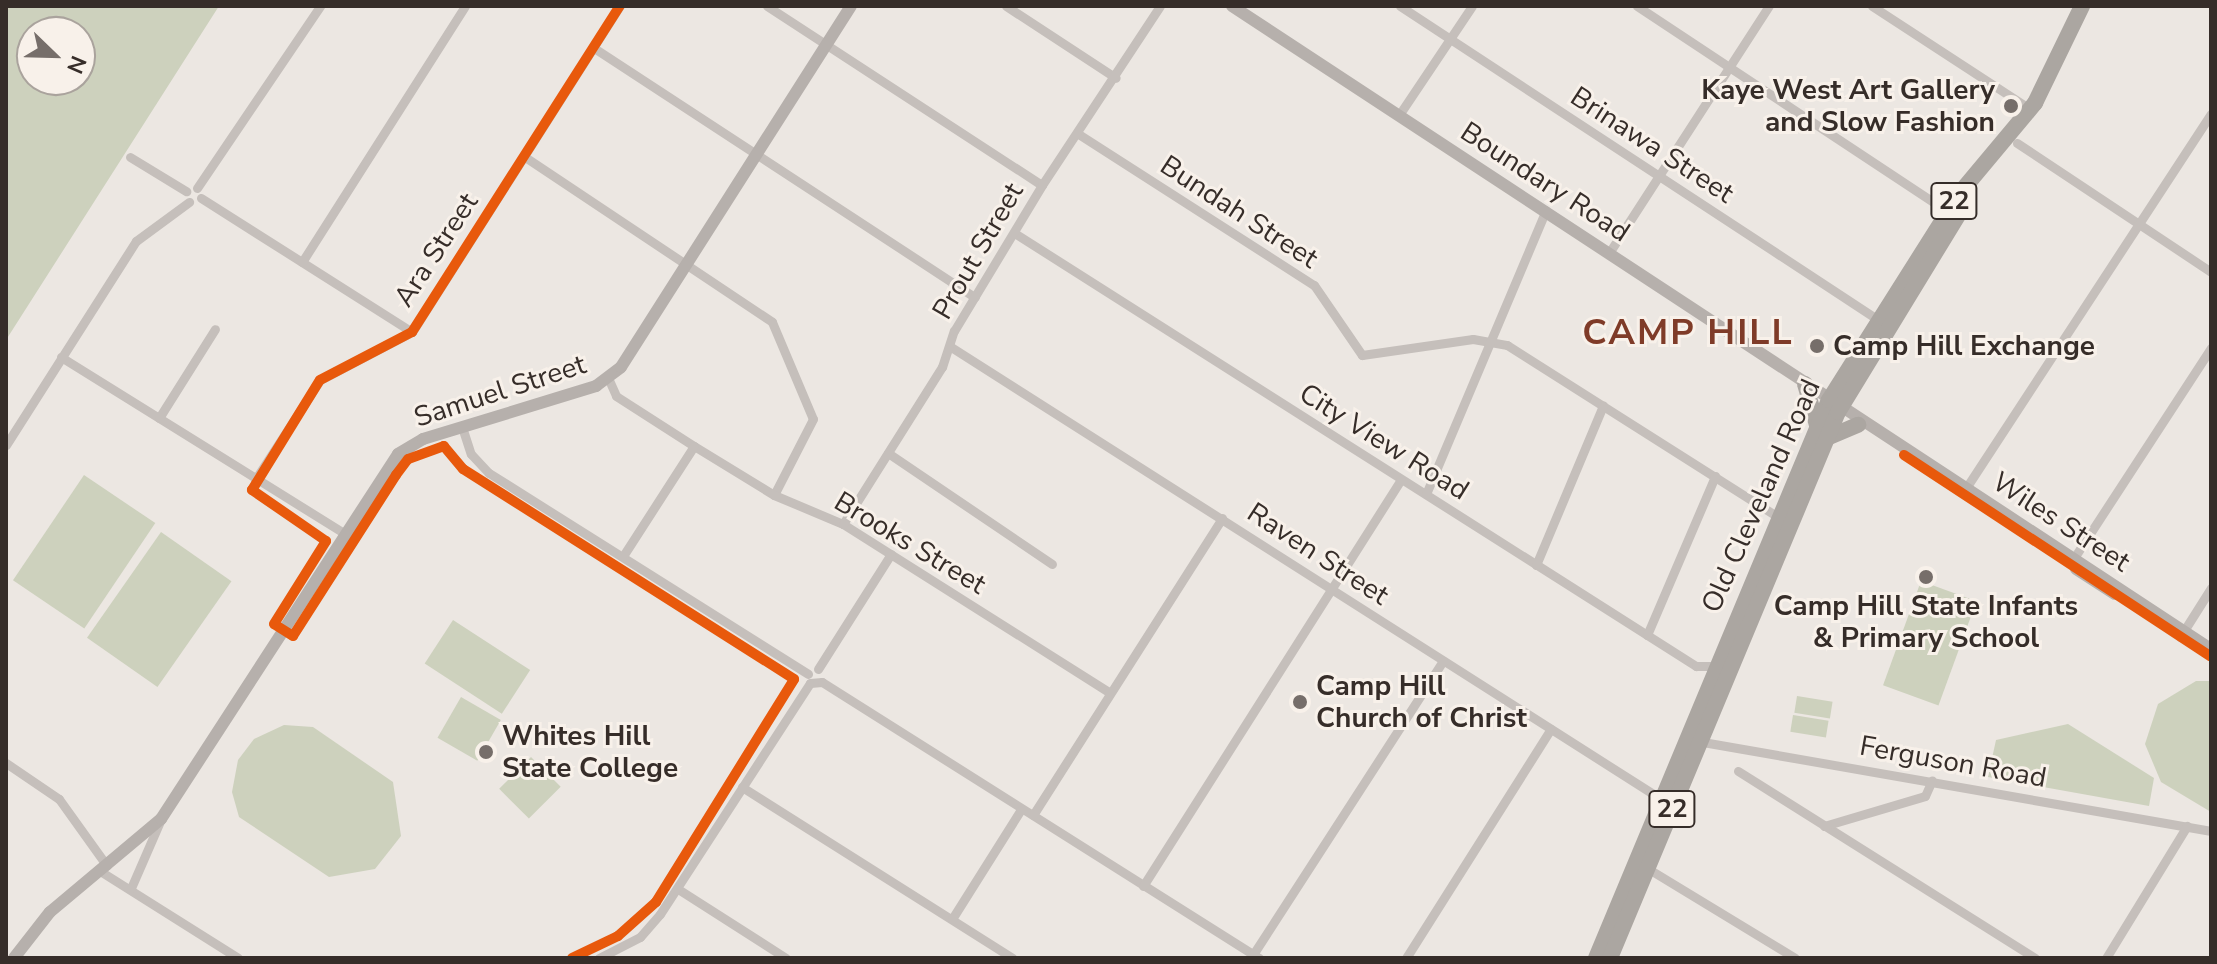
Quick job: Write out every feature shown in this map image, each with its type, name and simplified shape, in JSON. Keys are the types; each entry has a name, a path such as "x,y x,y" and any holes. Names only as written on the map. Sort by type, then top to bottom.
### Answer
{"highway":[{"name":"Old Cleveland Road","path":"1610,958 1647,868 1716,667 1778,517 1880,321 1947,211 2030,109 2082,6"},
{"name":"Old Cleveland Road","path":"1836,405 1965,204 2044,107 2094,6"},
{"path":"1805,384 1822,432 1858,425"},
{"name":"Old Cleveland Road","path":"1596,958 1661,799 1734,660 1822,432"}],"main road":[{"name":"Samuel Street","path":"16,956 50,912 161,819 398,454 462,427 609,380 687,265 851,6"},
{"name":"Boundary Road","path":"1232,6 1546,210 1836,405"},
{"name":"Wiles Street","path":"1836,405 1858,425 2181,634 2211,649"},
{"name":"Wiles Street","path":"1836,405 2074,558 2211,657"}],"street":[{"path":"6,445 136,241 199,193 320,6"},
{"path":"302,262 465,6"},
{"name":"Ara Street","path":"255,480 320,380 412,332 620,6"},
{"path":"767,6 1042,185"},
{"path":"1006,6 1116,78"},
{"name":"Prout Street","path":"843,524 951,347 975,297 1016,234 1042,185 1080,135 1160,6"},
{"name":"Brinawa Street","path":"1400,6 1880,321"},
{"path":"1399,115 1472,6"},
{"path":"1637,6 1947,211"},
{"path":"1609,253 1769,6"},
{"path":"1872,6 2030,109"},
{"path":"594,48 975,297"},
{"path":"1966,488 2211,114"},
{"name":"Bundah Street","path":"1080,135 1314,285 1362,355 1490,341"},
{"path":"2017,143 2211,272"},
{"path":"130,157 186,191 199,193 412,332"},
{"path":"525,157 687,265 782,335 813,419 774,495"},
{"path":"186,191 189,202"},
{"path":"1426,494 1546,210"},
{"name":"City View Road","path":"1016,234 1696,666 1716,667"},
{"path":"159,418 215,329"},
{"path":"1490,341 1603,406 1778,517"},
{"name":"Raven Street","path":"951,347 1661,799"},
{"path":"2074,558 2211,348"},
{"path":"61,357 345,534"},
{"name":"Brooks Street","path":"609,380 616,396 694,446 774,495 843,524 1110,693"},
{"path":"1536,565 1603,406"},
{"path":"462,427 471,454 489,473 625,553 1020,811 1033,815 1256,956 1443,661"},
{"path":"625,553 694,446"},
{"path":"888,453 1052,564"},
{"path":"1647,635 1715,476"},
{"path":"1143,886 1401,480"},
{"path":"1033,815 1222,518"},
{"path":"599,958 640,937 678,889 891,554"},
{"path":"2181,634 2211,588"},
{"path":"1716,667 1734,660"},
{"path":"1406,958 1551,729"},
{"name":"Ferguson Road","path":"1693,740 2211,831"},
{"path":"6,763 59,799 104,868 238,958"},
{"path":"1738,771 2035,958"},
{"path":"1824,826 1921,798 1932,780"},
{"path":"742,787 1012,958"},
{"path":"952,919 1020,811"},
{"name":"Samuel Street","path":"131,888 161,819"},
{"path":"2106,958 2187,826"},
{"path":"1647,868 1795,958"},
{"path":"678,889 786,958"}],"green space":[{"path":"6,6 219,6 6,340"},
{"path":"84,475 155,523 84,628 13,580"},
{"path":"161,532 231,581 157,687 87,638"},
{"path":"1921,581 1976,601 1938,705 1883,685"},
{"path":"453,620 530,670 502,714 425,664"},
{"path":"2196,681 2211,681 2211,812 2161,782 2145,744 2158,704"},
{"path":"1797,696 1833,702 1830,718 1794,713"},
{"path":"461,697 501,720 477,761 438,738"},
{"path":"1793,715 1829,721 1826,737 1790,732"},
{"path":"2068,724 2154,778 2149,806 1988,777 1996,740"},
{"path":"284,725 313,727 393,782 401,836 375,869 329,877 239,817 232,792 238,760 254,739"},
{"path":"531,757 561,787 529,819 499,789"}],"cycle path":[{"path":"572,958 618,936 656,902 794,679 463,469 444,446 408,459 293,636 274,624 326,541 252,490 320,380 412,332 620,6"},
{"path":"1904,455 2211,657"}],"place":[{"name":"Kaye West Art Gallery and Slow Fashion","path":"2011,106"},
{"name":"Camp Hill Exchange","path":"1817,346"},
{"name":"Camp Hill State Infants & Primary School","path":"1926,577"},
{"name":"Camp Hill Church of Christ","path":"1300,702"},
{"name":"Whites Hill State College","path":"486,752"}],"district":[{"name":"CAMP HILL","path":"1688,333"}]}
